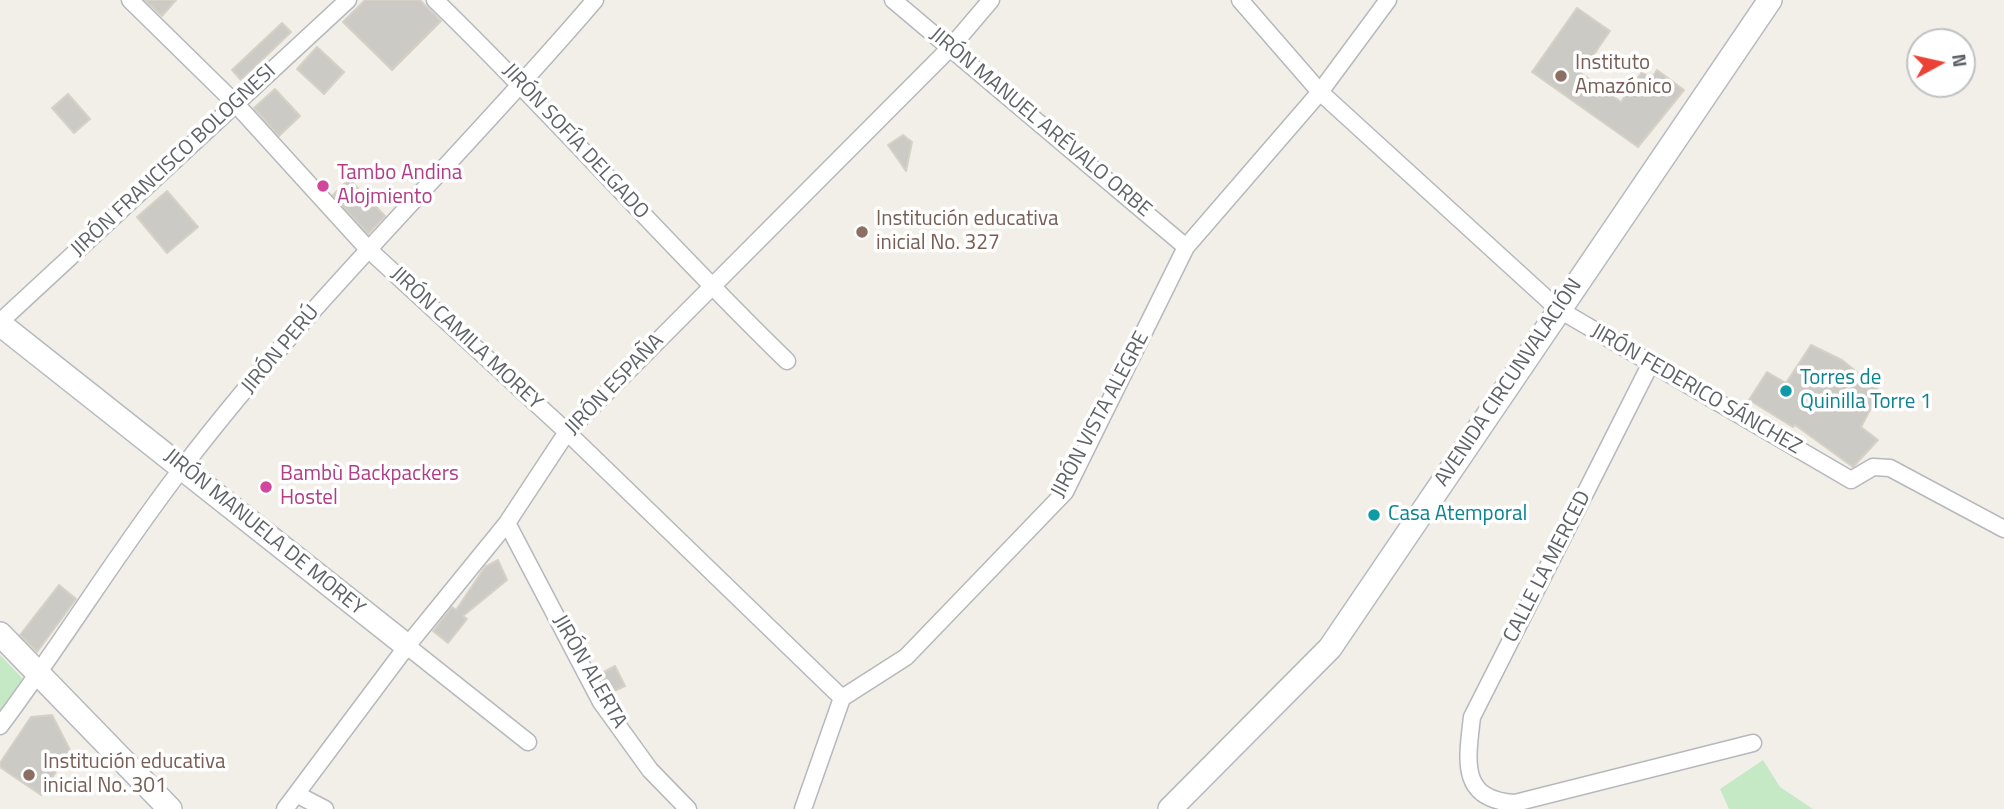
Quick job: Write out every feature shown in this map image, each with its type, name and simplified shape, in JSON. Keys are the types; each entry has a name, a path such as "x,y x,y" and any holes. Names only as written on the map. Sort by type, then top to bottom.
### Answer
{"main road":[{"name":"AVENIDA CIRCUNVALACIÓN","path":"1170,809 1330,648 1770,0"},
{"name":"JIRÓN MANUELA DE MOREY","path":"0,323 407,646"},
{"path":"0,634 170,809"}],"street":[{"name":"JIRÓN CAMILA MOREY","path":"130,0 235,103 367,248 567,432 842,698"},
{"name":"JIRÓN FRANCISCO BOLOGNESI","path":"0,323 348,0"},
{"name":"JIRÓN SOFÍA DELGADO","path":"435,0 523,85 711,287 787,361"},
{"name":"JIRÓN PERÚ","path":"0,726 183,467 367,248 523,85 595,0"},
{"name":"JIRÓN MANUEL ARÉVALO ORBE","path":"892,0 1186,247"},
{"name":"JIRÓN ESPAÑA","path":"285,809 407,646 507,523 567,432 951,47 991,0"},
{"name":"JIRÓN FEDERICO SÁNCHEZ","path":"1240,0 1320,92 1558,309 1852,481 1874,467 1890,468 2004,529"},
{"name":"JIRÓN VISTA ALEGRE","path":"842,698 906,657 1065,492 1186,247 1320,92 1388,0"},
{"name":"CALLE LA MERCED","path":"1501,806 1483,796 1469,776 1468,753 1472,717 1651,363"},
{"name":"JIRÓN ALERTA","path":"507,523 601,702 650,770 688,809"},
{"name":"JIRÓN MANUELA DE MOREY","path":"407,646 528,742"},
{"path":"803,809 842,698"},
{"path":"1501,806 1753,743"},
{"path":"298,795 325,809"}],"green space":[{"path":"0,655 24,680 0,712"},
{"path":"1763,760 1780,787 1813,809 1729,809 1720,789"}],"building":[{"path":"145,0 176,0 162,16"},
{"path":"365,0 420,0 441,21 392,70 343,22"},
{"name":"Instituto Amazónico","path":"1577,8 1610,31 1581,73 1621,102 1642,72 1651,79 1657,70 1684,90 1638,147 1532,72"},
{"path":"282,23 291,32 241,80 232,70"},
{"path":"317,47 344,72 324,94 297,69"},
{"path":"275,89 300,116 279,136 254,108"},
{"path":"68,94 90,119 74,133 52,108"},
{"path":"903,135 912,142 906,171 888,145"},
{"path":"349,179 385,216 368,234 333,195"},
{"path":"167,191 198,227 167,253 137,217"},
{"path":"1811,345 1842,360 1880,391 1861,427 1878,440 1853,467 1795,425 1793,427 1749,400 1767,372 1786,383"},
{"path":"498,560 507,580 463,616 467,619 448,643 433,631 452,607 456,610 485,567"},
{"path":"59,585 76,599 37,652 20,635"},
{"path":"615,666 625,686 610,693 600,674"},
{"path":"52,715 70,750 41,795 0,767 0,763 31,717"}],"place":[{"name":"Instituto Amazónico","path":"1561,76"},
{"name":"Tambo Andina Alojmiento","path":"323,186"},
{"name":"Institución educativa inicial No. 327","path":"862,232"},
{"name":"Torres de Quinilla Torre 1","path":"1786,391"},
{"name":"Bambù Backpackers Hostel","path":"266,487"},
{"name":"Casa Atemporal","path":"1374,515"},
{"name":"Institución educativa inicial No. 301","path":"29,775"}]}
